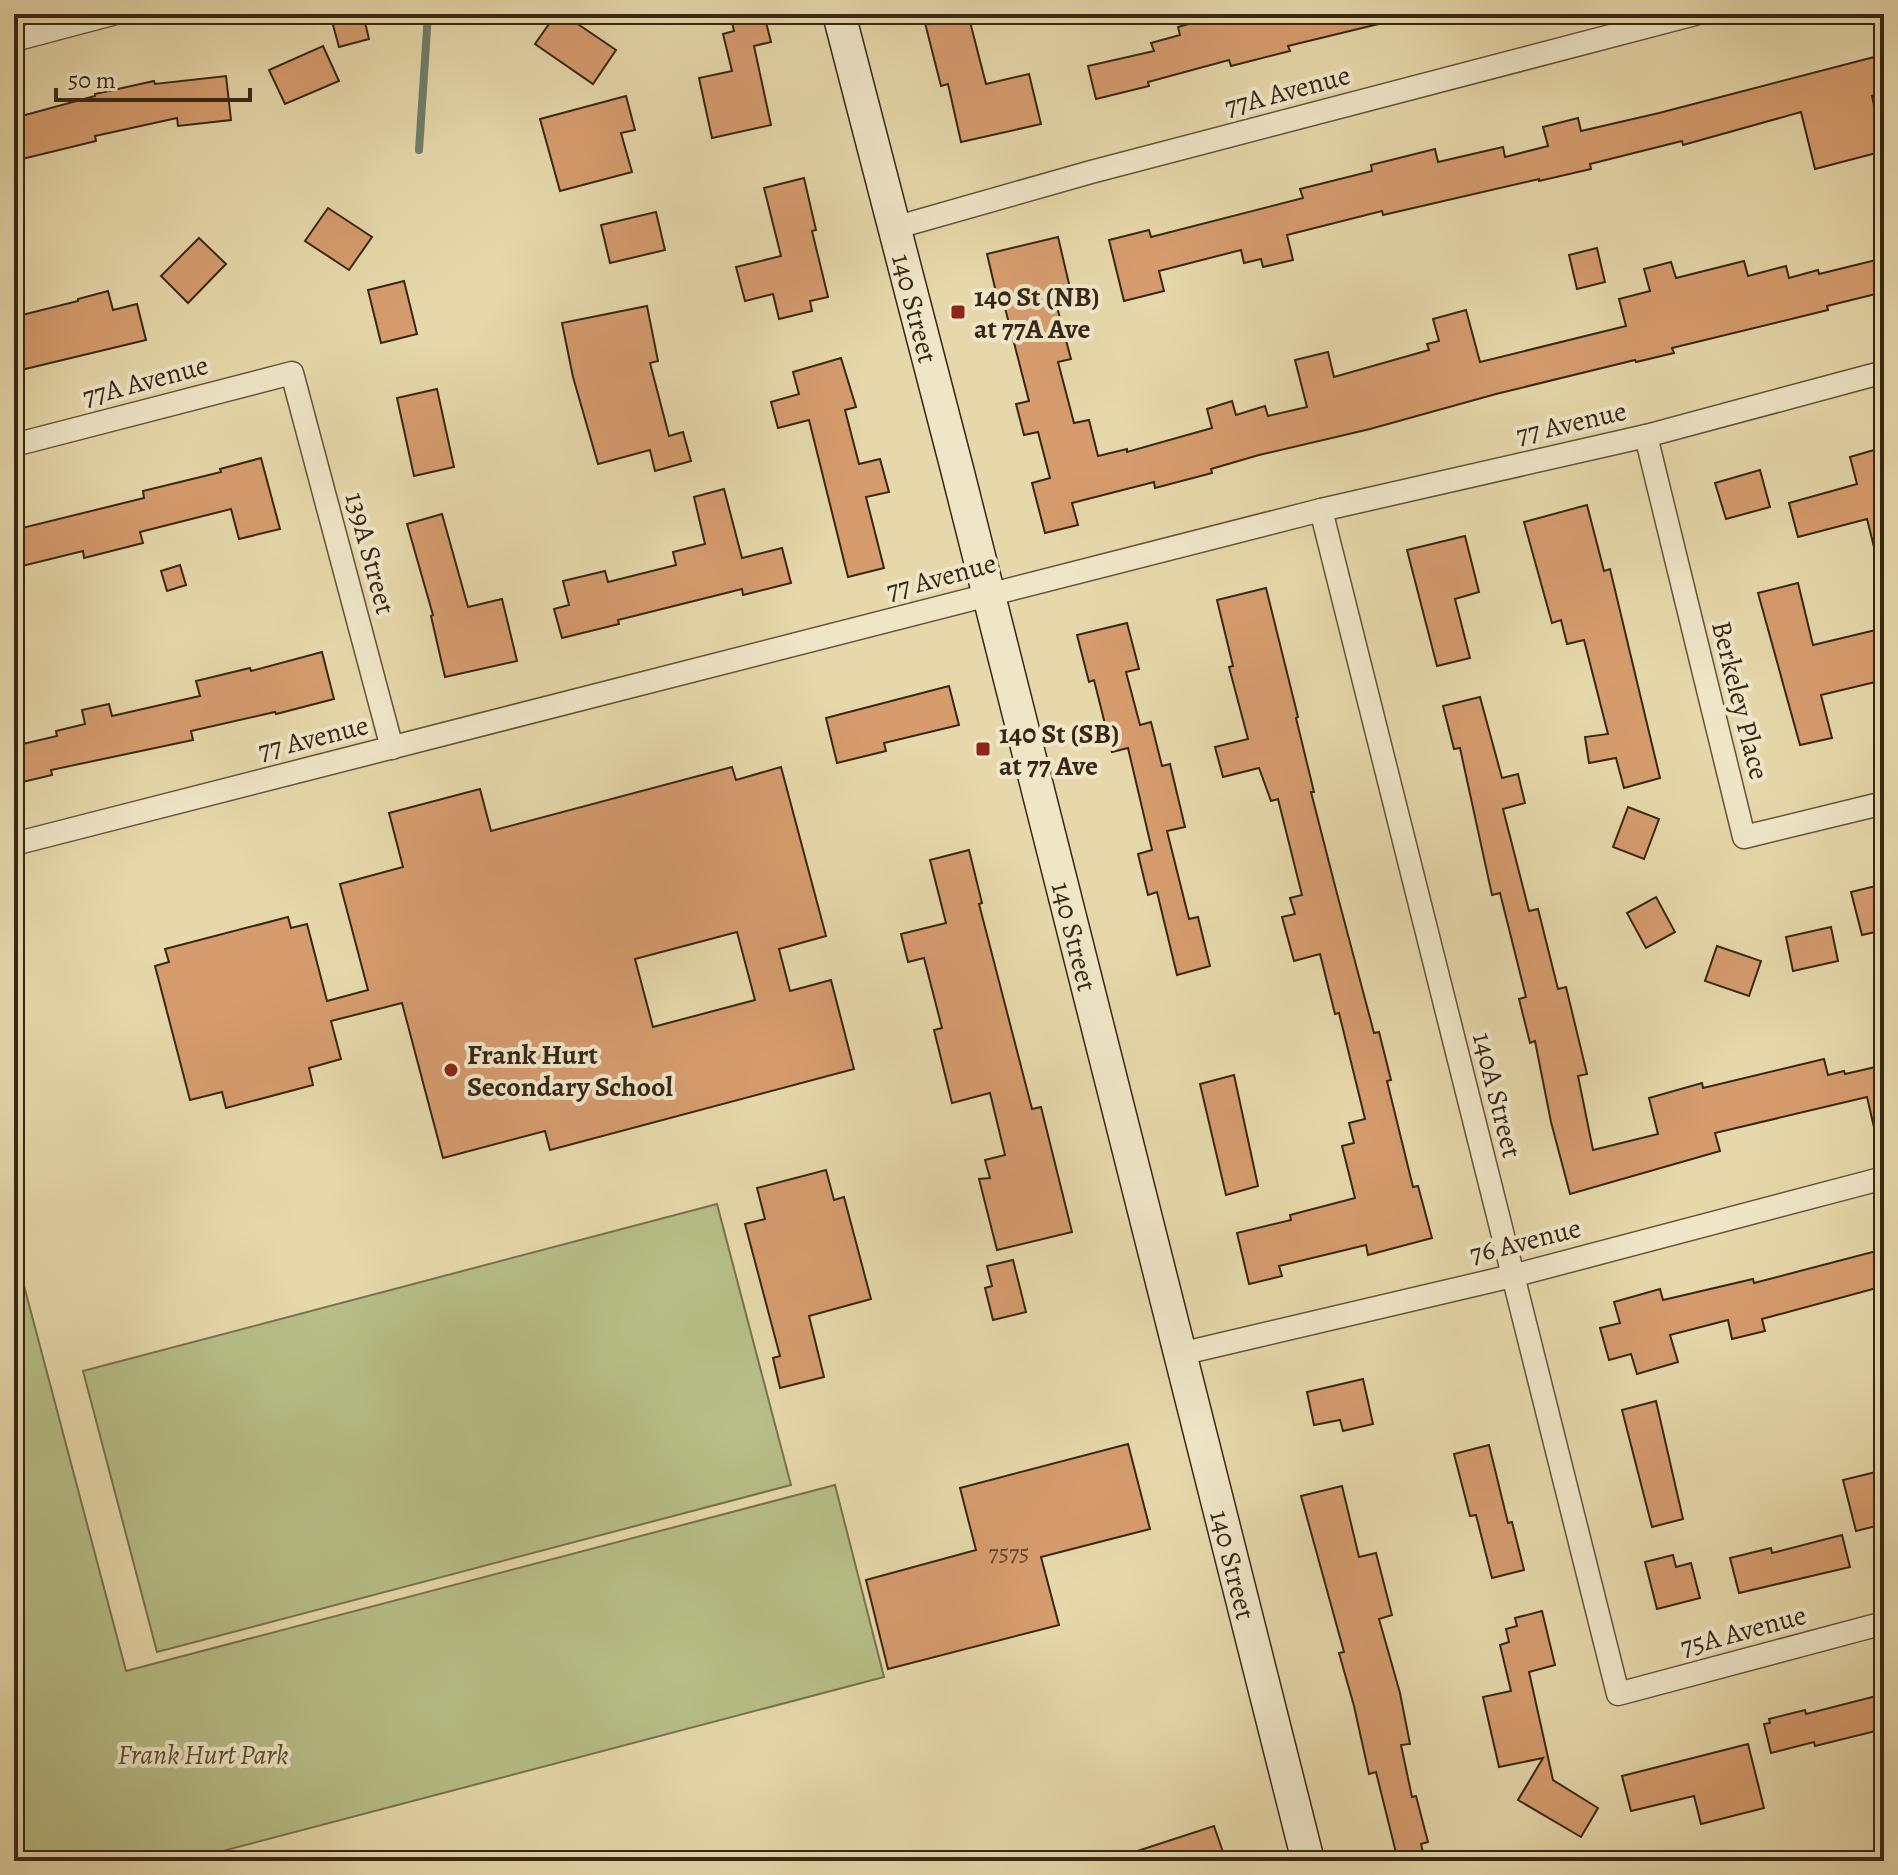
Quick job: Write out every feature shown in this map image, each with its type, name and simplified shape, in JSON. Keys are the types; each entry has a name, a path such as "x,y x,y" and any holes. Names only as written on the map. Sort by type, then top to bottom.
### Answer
{"main road":[{"name":"140 Street","path":"839,14 1308,1861"}],"street":[{"path":"14,40 112,14"},
{"name":"77A Avenue","path":"894,228 1091,172 1695,14"},
{"name":"77 Avenue","path":"14,844 988,594 1321,510 1646,436 1884,372"},
{"name":"77A Avenue","path":"14,445 292,373"},
{"name":"139A Street","path":"292,373 392,748"},
{"name":"Berkeley Place","path":"1646,436 1744,837 1884,803"},
{"name":"140A Street","path":"1321,510 1618,1694"},
{"name":"76 Avenue","path":"1180,1354 1512,1276 1884,1178"},
{"name":"75A Avenue","path":"1618,1694 1884,1623"}],"green space":[{"path":"717,1204 791,1485 157,1652 83,1371"},
{"name":"Frank Hurt Park","path":"14,1248 126,1671 835,1485 884,1677 185,1861 14,1861"}],"building":[{"path":"330,14 363,14 369,39 339,47"},
{"path":"556,14 563,14 616,50 593,84 535,44"},
{"path":"730,14 764,14 771,42 754,46 771,125 712,138 699,78 732,71 723,34 734,31"},
{"path":"942,14 968,14 986,84 1029,74 1041,124 961,142 948,84 941,86 924,19"},
{"path":"1225,14 1386,14 1387,22 1288,46 1290,51 1231,66 1229,60 1148,82 1149,86 1096,99 1088,66 1154,51 1151,43 1180,35 1178,27"},
{"path":"323,46 339,81 285,104 269,70"},
{"path":"1878,56 1884,92 1872,96 1884,151 1815,169 1801,112 1683,145 1682,141 1590,164 1591,169 1383,215 1382,211 1287,235 1293,260 1263,267 1261,259 1244,263 1241,250 1159,271 1164,291 1124,301 1109,240 1149,230 1151,237 1303,198 1300,189 1372,171 1371,165 1435,149 1438,162 1503,147 1505,157 1548,146 1543,127 1578,118 1581,131"},
{"path":"226,76 231,120 178,126 177,118 95,136 96,141 14,161 14,118 95,94 154,81 155,84"},
{"path":"626,96 635,130 621,133 632,172 560,191 540,119"},
{"path":"804,178 816,230 812,231 828,297 810,301 812,311 779,319 773,294 745,301 736,267 781,256 764,188"},
{"path":"328,208 372,237 349,270 305,241"},
{"path":"656,212 665,250 610,263 601,225"},
{"path":"1058,237 1070,288 1053,292 1071,359 1058,362 1074,423 1089,420 1098,456 1127,449 1127,452 1212,428 1207,409 1232,401 1236,415 1265,406 1268,416 1307,407 1295,360 1328,352 1334,377 1429,350 1427,344 1439,341 1433,319 1466,310 1480,362 1626,326 1619,299 1650,291 1644,269 1671,262 1676,278 1744,261 1748,276 1786,266 1789,278 1884,258 1884,292 1827,306 1828,310 1672,348 1674,353 1496,394 1370,429 1259,455 1211,469 1212,473 1155,488 1154,482 1072,503 1078,525 1045,533 1032,483 1050,478 1038,432 1024,435 1016,404 1029,401 1004,304 999,305 987,254"},
{"path":"199,238 226,264 188,303 161,276"},
{"path":"1597,248 1605,282 1577,289 1569,255"},
{"path":"404,281 417,334 381,343 368,290"},
{"path":"108,291 113,310 137,304 146,340 21,370 14,343 14,317"},
{"path":"647,306 658,361 650,363 669,436 683,432 691,461 655,471 650,450 598,464 573,377 562,323"},
{"path":"841,358 856,407 845,410 859,464 880,459 889,492 866,497 884,568 848,577 809,420 778,428 771,402 799,394 793,372"},
{"path":"437,389 454,467 414,476 397,398"},
{"path":"1884,447 1884,558 1877,559 1867,519 1798,537 1789,503 1857,484 1850,457"},
{"path":"261,458 280,529 239,539 231,509 140,532 143,543 84,558 83,551 14,568 14,530 144,498 143,491 221,472 220,469"},
{"path":"1760,470 1770,507 1726,519 1715,483"},
{"path":"724,489 742,558 782,548 791,583 743,595 742,589 618,620 619,624 562,638 554,609 569,605 563,581 605,571 608,582 676,565 673,552 705,544 694,497"},
{"path":"1587,505 1604,571 1610,569 1660,778 1624,788 1616,758 1589,763 1585,737 1608,734 1584,640 1567,644 1561,620 1552,623 1524,522"},
{"path":"442,514 468,607 502,599 517,661 445,677 433,615 407,524"},
{"path":"1465,536 1479,592 1455,599 1470,658 1437,666 1407,550"},
{"path":"180,565 186,585 167,591 161,571"},
{"path":"1798,583 1813,645 1884,628 1884,680 1821,695 1832,738 1800,745 1758,593"},
{"path":"1266,588 1335,886 1374,1033 1379,1032 1391,1080 1387,1081 1413,1187 1418,1186 1432,1238 1368,1255 1366,1245 1279,1266 1282,1276 1249,1284 1237,1233 1291,1220 1290,1215 1355,1198 1342,1146 1354,1143 1349,1123 1365,1119 1339,1013 1335,1014 1320,954 1294,961 1282,917 1295,914 1290,898 1302,895 1278,799 1271,801 1259,768 1223,777 1215,747 1248,739 1229,667 1233,666 1217,600"},
{"path":"1127,623 1139,669 1126,672 1140,725 1151,722 1162,766 1170,764 1185,827 1167,831 1189,919 1198,917 1210,966 1177,975 1157,892 1148,895 1138,854 1152,850 1128,748 1112,752 1094,680 1089,682 1077,635"},
{"path":"322,652 334,699 191,731 193,740 51,770 52,775 14,784 14,746 57,736 56,731 85,724 82,710 109,704 112,716 200,696 196,681 250,668 251,671"},
{"path":"949,686 959,725 884,743 886,751 837,763 826,718"},
{"path":"1480,697 1502,778 1518,774 1525,803 1503,809 1529,911 1538,909 1558,989 1566,987 1587,1074 1578,1076 1593,1150 1658,1134 1649,1098 1702,1083 1703,1088 1824,1059 1828,1075 1884,1065 1884,1135 1876,1136 1867,1097 1715,1133 1720,1151 1570,1194 1551,1122 1535,1041 1530,1043 1519,999 1526,997 1500,893 1492,895 1460,748 1454,749 1443,706"},
{"path":"732,767 736,780 781,767 826,936 779,949 790,991 831,980 854,1069 550,1150 545,1131 443,1158 402,1003 331,1021 341,1059 309,1068 313,1085 226,1108 222,1092 190,1100 155,966 169,962 165,949 288,917 291,928 307,924 327,1001 368,990 340,884 403,867 389,813 480,789 491,831","holes":["737,932 755,1000 653,1027 635,959"]},
{"path":"1628,807 1659,819 1644,859 1613,847"},
{"path":"969,850 982,903 979,904 1032,1109 1041,1107 1072,1232 997,1250 979,1179 990,1178 985,1160 1005,1155 990,1093 952,1103 934,1030 942,1028 924,958 908,962 901,934 946,923 930,860"},
{"path":"1884,884 1884,930 1862,935 1851,892"},
{"path":"1656,897 1675,932 1646,948 1627,913"},
{"path":"1831,927 1838,961 1793,971 1786,937"},
{"path":"1717,946 1761,961 1749,996 1705,981"},
{"path":"1234,1075 1258,1186 1226,1195 1200,1084"},
{"path":"826,1170 834,1200 844,1197 871,1299 809,1316 824,1377 780,1388 773,1358 780,1356 745,1224 765,1219 757,1188"},
{"path":"1884,1249 1884,1286 1762,1319 1765,1331 1732,1339 1728,1320 1670,1335 1678,1362 1637,1374 1631,1354 1609,1360 1600,1328 1620,1323 1614,1302 1660,1289 1663,1300 1753,1279 1754,1283"},
{"path":"1013,1260 1026,1312 993,1320 985,1288 992,1286 987,1266"},
{"path":"1363,1379 1373,1424 1343,1431 1340,1420 1314,1425 1307,1392"},
{"path":"1656,1401 1683,1519 1652,1527 1622,1410"},
{"path":"1128,1444 1150,1529 1041,1557 1059,1625 888,1669 866,1580 976,1550 960,1488"},
{"path":"1489,1445 1508,1523 1512,1522 1524,1570 1492,1578 1476,1515 1470,1516 1454,1454"},
{"path":"1884,1470 1884,1524 1856,1531 1843,1480"},
{"path":"1342,1486 1359,1557 1376,1553 1392,1615 1379,1619 1400,1693 1410,1744 1401,1745 1412,1797 1416,1796 1428,1842 1421,1844 1425,1861 1398,1861 1376,1772 1369,1774 1339,1653 1344,1652 1301,1496"},
{"path":"1842,1535 1850,1567 1739,1593 1730,1558 1771,1548 1772,1553"},
{"path":"1673,1555 1676,1567 1691,1563 1700,1598 1657,1609 1645,1562"},
{"path":"1542,1611 1555,1665 1529,1672 1553,1780 1598,1808 1581,1837 1518,1800 1543,1758 1499,1767 1483,1697 1511,1691 1500,1645 1509,1642 1506,1629 1517,1626 1515,1618"},
{"path":"1884,1694 1884,1729 1771,1753 1764,1724 1770,1723 1769,1719 1805,1710 1806,1714"},
{"path":"1748,1744 1764,1808 1701,1824 1694,1796 1631,1811 1622,1776"},
{"path":"1214,1826 1226,1861 1120,1861 1119,1857"}],"waterway":[{"path":"419,150 428,14"}],"place":[{"name":"140 St (NB) at 77A Ave","path":"958,312"},
{"name":"140 St (SB) at 77 Ave","path":"983,749"},
{"name":"Frank Hurt Secondary School","path":"451,1070"}]}
